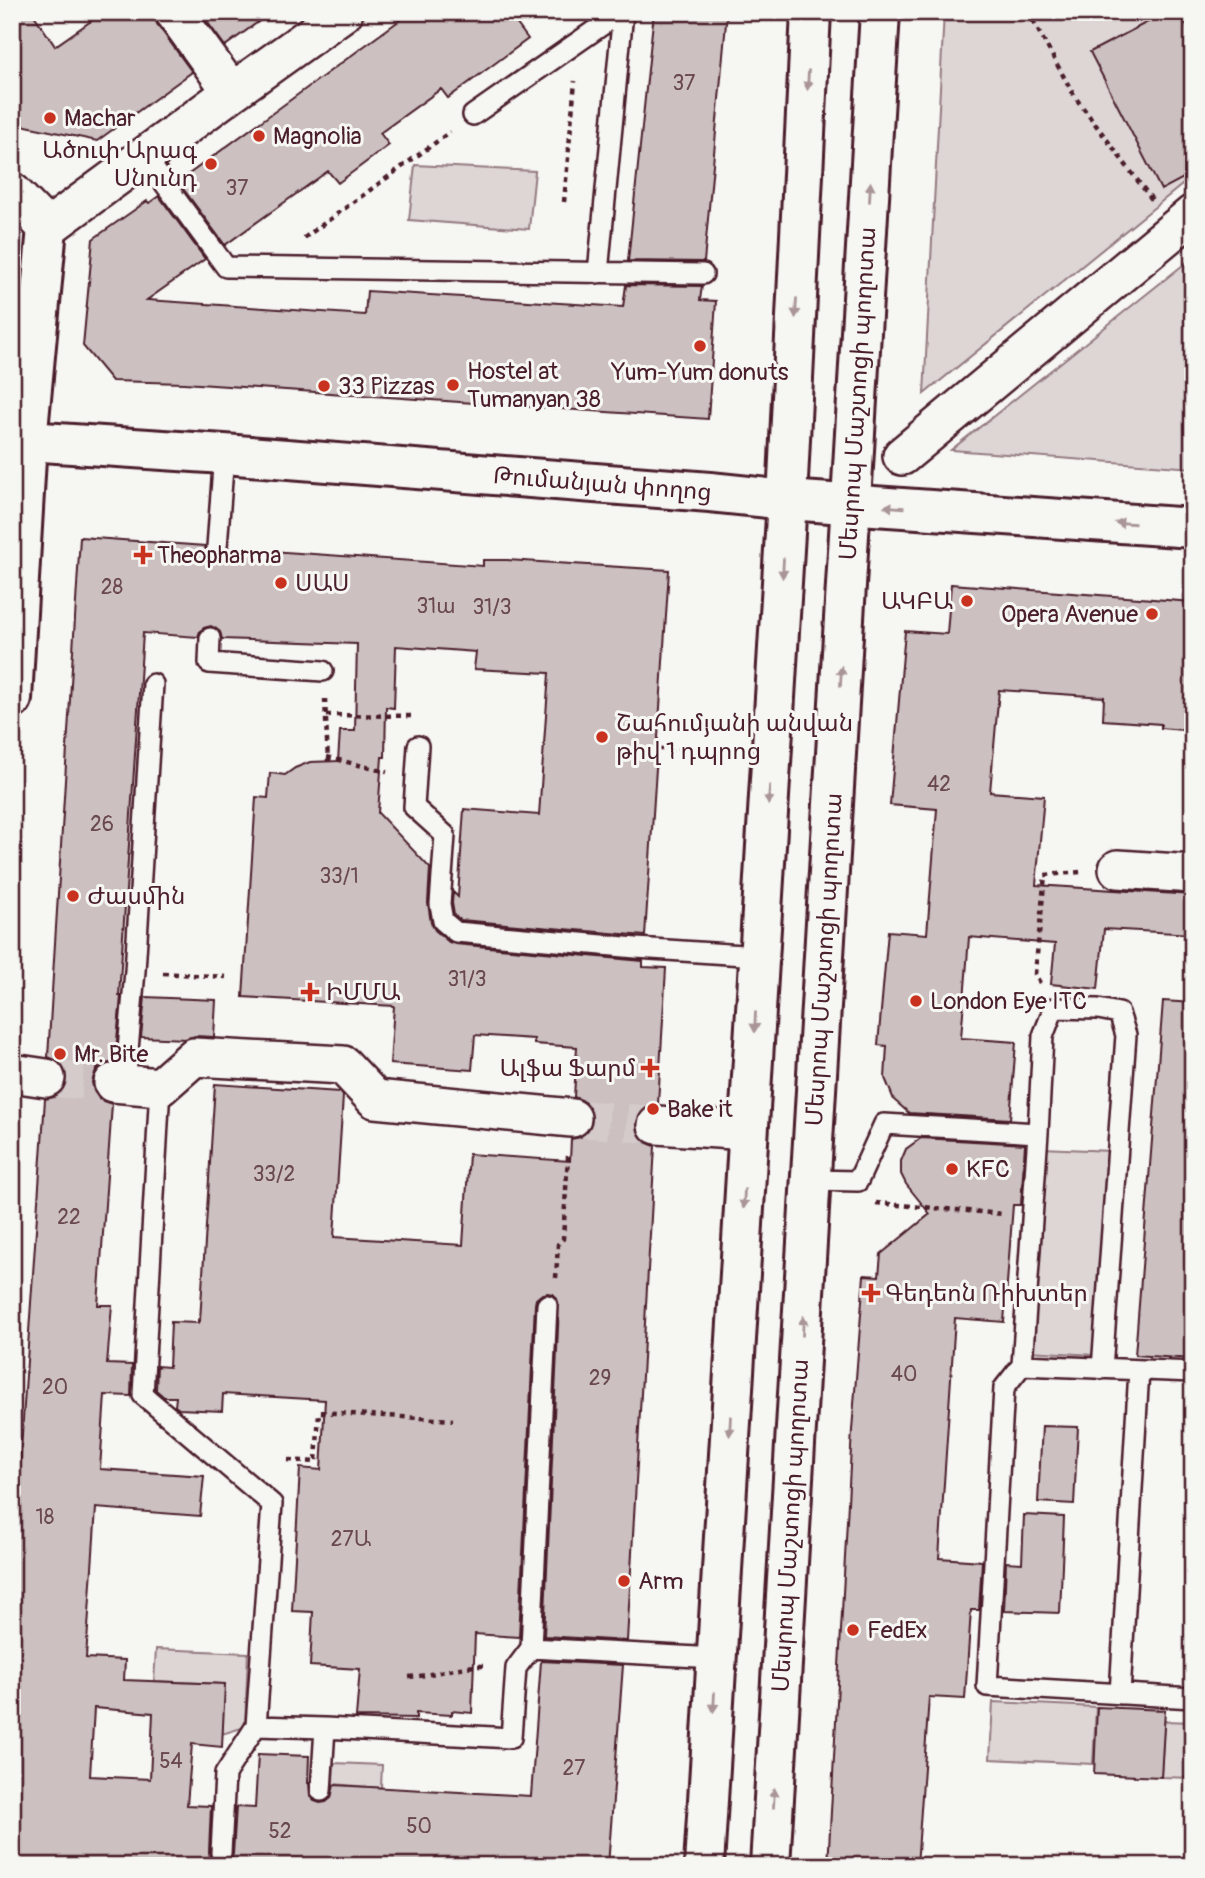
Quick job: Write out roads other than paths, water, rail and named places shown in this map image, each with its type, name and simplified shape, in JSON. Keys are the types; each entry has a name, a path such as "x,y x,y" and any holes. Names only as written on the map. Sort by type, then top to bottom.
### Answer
{"main road":[{"path":"704,1866 787,500 811,12"},
{"name":"Մեսրոպ Մաշտոցի պողոտա","path":"770,1866 880,12"},
{"path":"12,699 20,441 47,228"},
{"name":"Թումանյան փողոց","path":"20,441 224,454 787,500 1193,528"}],"street":[{"path":"174,12 232,92"},
{"path":"12,192 47,228 344,12"},
{"path":"902,456 1183,222"},
{"path":"1118,869 1193,874"},
{"path":"133,1085 194,1057 343,1065 375,1099 570,1118"},
{"path":"657,1125 748,1131"}],"lane":[{"path":"473,115 622,12"},
{"path":"598,273 622,12"},
{"path":"145,157 226,267 703,274"},
{"path":"217,547 224,454"},
{"path":"210,638 209,663 323,671"},
{"path":"153,684 135,971 133,1085 143,1395 272,1504 256,1726 225,1774 221,1853"},
{"path":"418,746 414,807 445,835 440,904 443,921 456,932 759,956"},
{"path":"1102,1369 1126,1035 1119,1013 1098,1009 1054,1008 1043,1036 1022,1365 1004,1388 987,1686 1193,1698"},
{"path":"811,1181 858,1181 884,1124 1038,1133"},
{"path":"256,1726 512,1738 516,1668 531,1648 547,1307"},
{"path":"1022,1365 1193,1372"},
{"path":"1120,1694 1139,1370"},
{"path":"531,1648 716,1658"},
{"path":"321,1791 326,1728"}],"tunnel":[{"path":"46,1078 113,1083"},
{"path":"572,1118 657,1125"}],"place":[{"name":"Machar","path":"50,118"},
{"name":"Magnolia","path":"259,136"},
{"name":"Ածուփ Արագ Սնունդ","path":"211,164"},
{"name":"Yum-Yum donuts","path":"700,346"},
{"name":"Hostel at Tumanyan 38","path":"453,385"},
{"name":"33 Pizzas","path":"324,386"},
{"name":"Theopharma","path":"143,555"},
{"name":"ՍԱՍ","path":"281,583"},
{"name":"ԱԿԲԱ","path":"967,601"},
{"name":"Opera Avenue","path":"1152,614"},
{"name":"Շահումյանի անվան թիվ 1 դպրոց","path":"602,737"},
{"name":"Ժասմին","path":"73,896"},
{"name":"ԻՄՄԱ","path":"310,992"},
{"name":"London Eye ITC","path":"916,1001"},
{"name":"Mr. Bite","path":"60,1054"},
{"name":"Ալֆա Ֆարմ","path":"650,1068"},
{"name":"Bake it","path":"653,1109"},
{"name":"KFC","path":"952,1169"},
{"name":"Գեդեոն Ռիխտեր","path":"871,1293"},
{"name":"Arm","path":"624,1581"},
{"name":"FedEx","path":"853,1630"}]}
